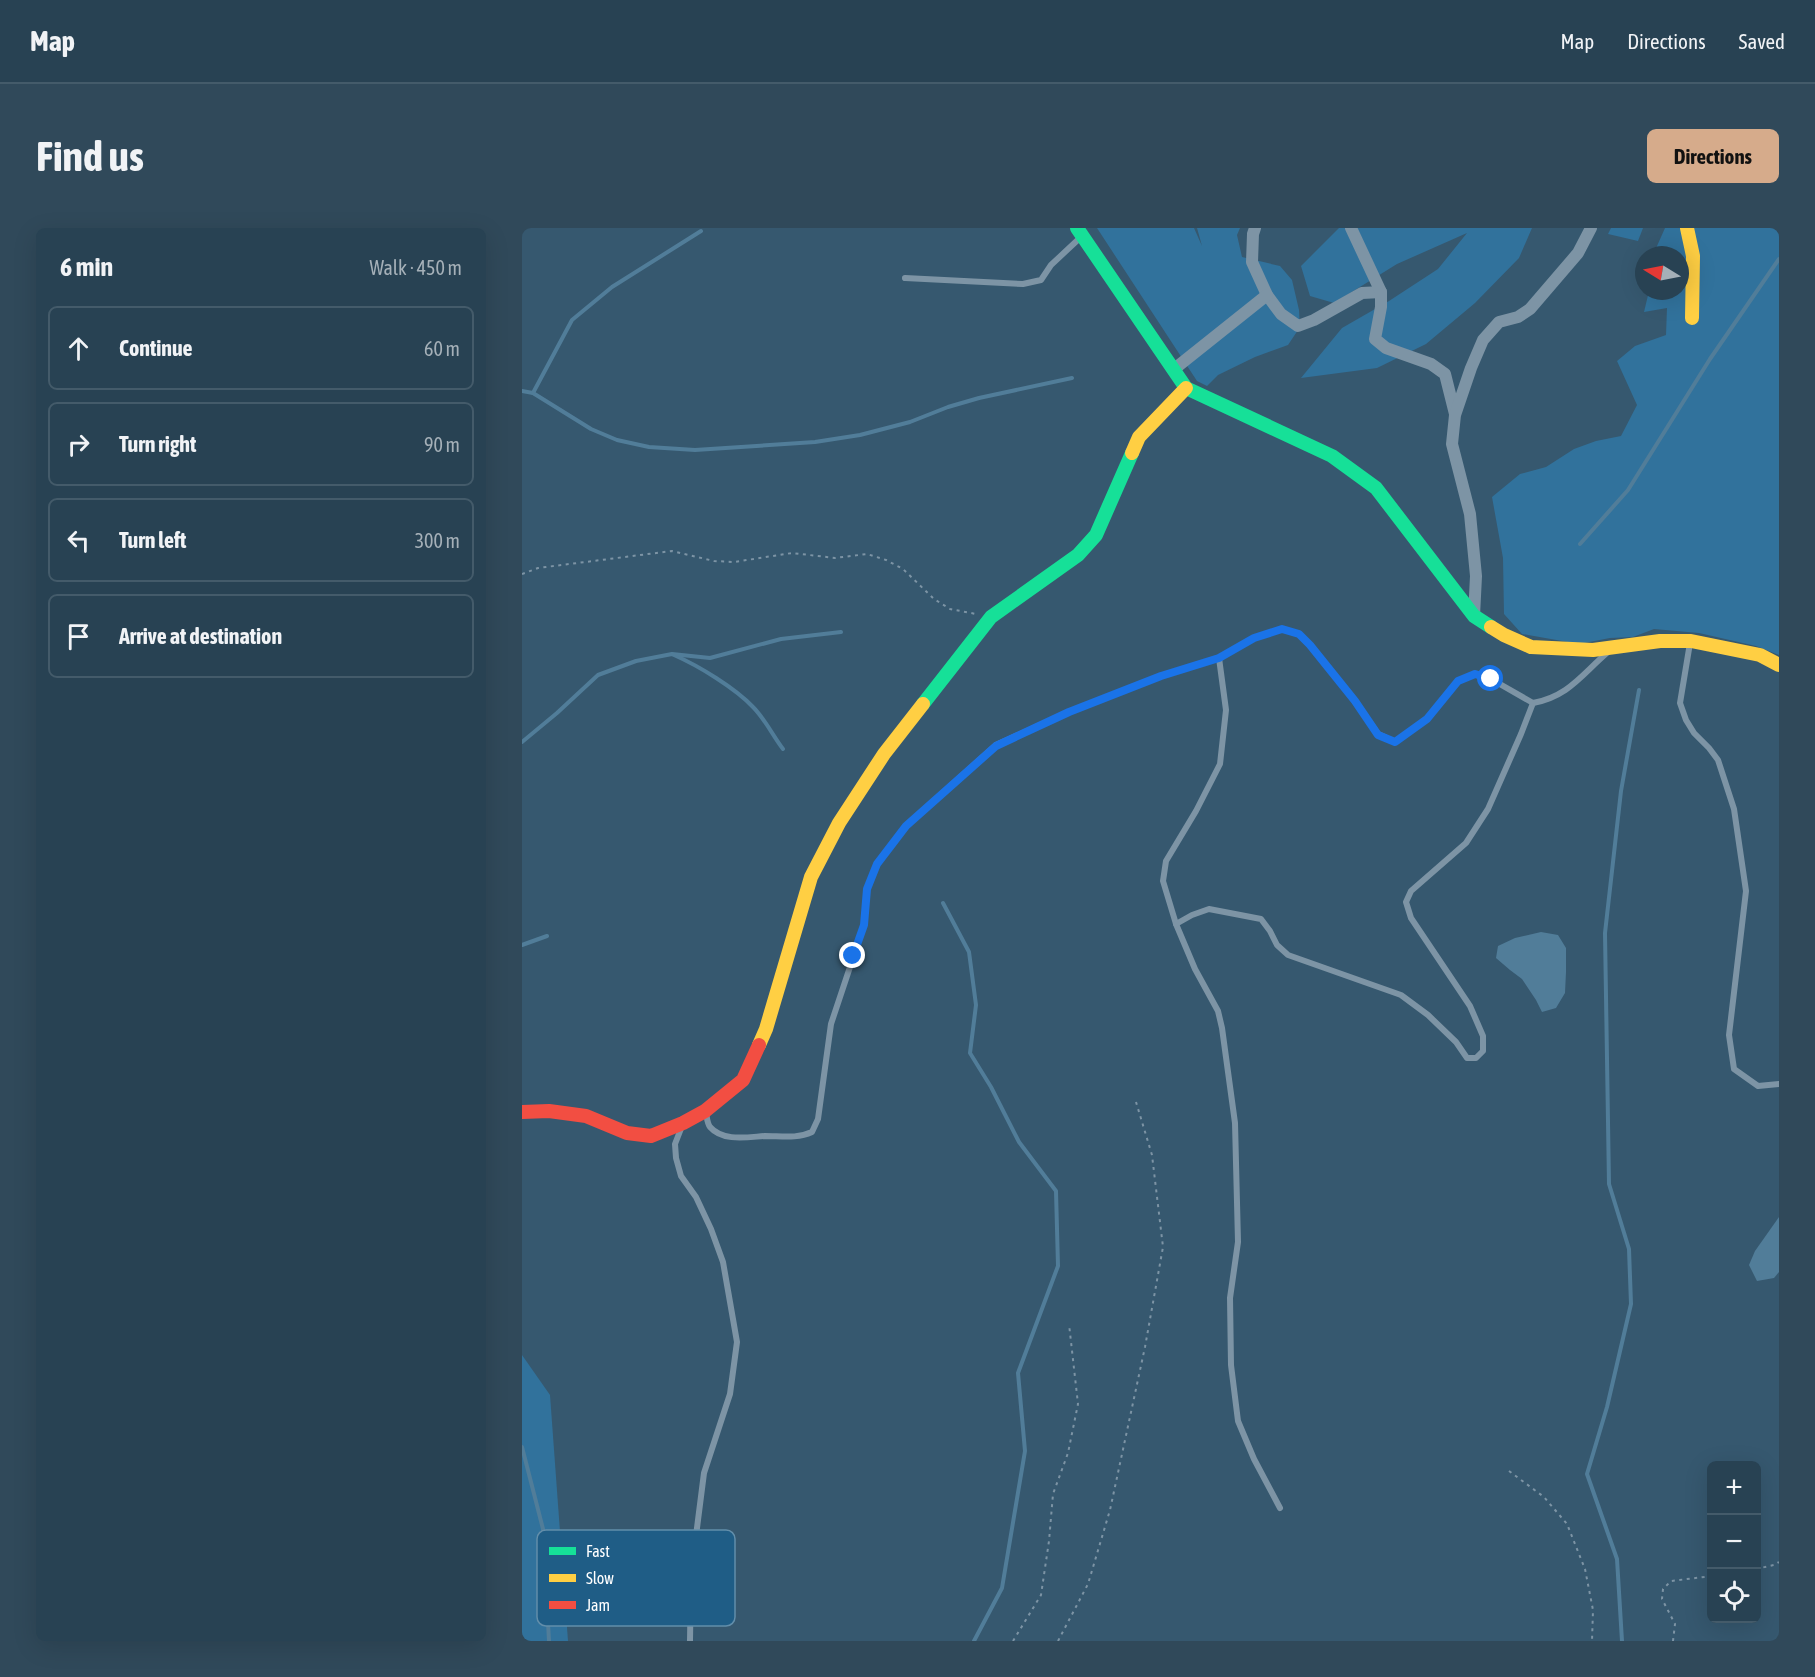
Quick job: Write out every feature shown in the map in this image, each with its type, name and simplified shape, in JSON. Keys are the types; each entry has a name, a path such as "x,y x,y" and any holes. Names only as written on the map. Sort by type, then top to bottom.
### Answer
{"street":[{"path":"1255,228 1252,262 1267,295 1281,314 1298,326 1314,320 1362,293 1381,292"},
{"path":"1351,228 1381,292 1381,307 1375,339 1386,348 1431,364 1445,374 1455,415"},
{"path":"1474,616 1476,576 1470,514 1452,444 1455,415 1483,340 1499,322 1518,316 1530,309 1578,253 1591,228"},
{"path":"1688,228 1693,256 1692,318"},
{"path":"1079,232 1186,388 1332,456 1376,488 1474,616 1504,635 1531,647 1593,650 1660,641 1691,641 1760,655 1779,665"},
{"path":"1173,370 1267,295"},
{"path":"522,1112 549,1111 586,1116 627,1133 651,1136 705,1111 743,1080 766,1029 810,877 839,823 884,754 991,617 1078,555 1096,535 1139,437 1186,388"}],"lane":[{"path":"905,278 1023,284 1041,280 1079,232"},
{"path":"705,1111 709,1126 717,1132 730,1136 747,1139 763,1136 802,1137 812,1132 818,1119 831,1024 864,925 867,889 877,864 906,826 996,746 1100,700 1161,676 1219,658 1254,638 1282,629 1299,634 1310,645 1355,701 1378,735 1395,742 1427,719 1458,681 1475,674 1491,679 1533,703 1548,700 1570,688 1613,648"},
{"path":"1691,641 1680,703 1694,733 1718,760 1734,809 1746,891 1729,1035 1734,1069 1758,1086 1779,1084"},
{"path":"1219,658 1226,710 1220,764 1196,811 1166,861 1163,881 1176,924 1195,969 1218,1011 1222,1028 1236,1123 1238,1242 1230,1298 1232,1376 1238,1421 1254,1459 1280,1508"},
{"path":"1176,924 1209,909 1261,919 1277,945 1288,955 1401,995 1428,1015 1456,1042 1467,1058 1476,1058 1483,1051 1483,1036 1470,1006 1411,918 1406,902 1412,891 1466,843 1488,809 1533,703"},
{"path":"683,1123 675,1144 676,1158 681,1176 696,1197 711,1228 723,1262 737,1342 730,1394 704,1473 697,1530"},
{"path":"690,1626 690,1641"}],"path":[{"path":"522,574 538,568 672,551 714,561 734,562 792,553 835,558 867,554 903,569 933,599 950,609 991,617"},
{"path":"1058,1641 1088,1584 1110,1510 1163,1247 1152,1155 1136,1102"},
{"path":"1013,1641 1041,1595 1053,1494 1068,1453 1078,1404 1069,1324"},
{"path":"1509,1471 1544,1497 1567,1524 1585,1569 1593,1610 1592,1641"},
{"path":"1761,1568 1779,1562"},
{"path":"1673,1641 1675,1624 1662,1599 1663,1589 1671,1581 1707,1577"}],"shaded area":[{"path":"1097,228 1194,228 1202,246 1197,228 1240,228 1237,235 1242,257 1280,266 1292,280 1299,310 1300,327 1288,345 1255,357 1218,375 1207,386 1197,381"},
{"path":"1339,228 1532,228 1519,258 1475,303 1426,344 1377,368 1301,378 1342,328 1438,269 1467,233 1397,264 1334,303 1310,296 1301,266"},
{"path":"1611,228 1643,228 1638,241 1608,234"},
{"path":"1665,228 1779,228 1779,655 1756,646 1699,633 1654,629 1633,637 1610,638 1579,644 1522,634 1504,614 1503,558 1492,497 1520,474 1546,467 1574,449 1596,441 1621,436 1637,405 1617,361 1635,346 1666,335 1667,308 1644,312 1647,300 1689,300 1689,246 1657,246"},
{"path":"1541,932 1558,935 1566,948 1565,993 1556,1008 1542,1012 1522,979 1496,958 1498,946 1515,938"},
{"path":"1779,1217 1779,1272 1774,1278 1757,1281 1749,1265 1755,1251"},
{"path":"522,1355 550,1395 560,1530 537,1530 537,1626 567,1626 568,1641 522,1641"}],"waterway":[{"path":"533,393 572,320 612,287 701,231"},
{"path":"1580,544 1628,490 1710,359 1779,259"},
{"path":"522,391 533,393 591,429 617,440 649,447 695,450 815,442 860,435 910,422 979,398 1072,378"},
{"path":"522,742 598,675 636,661 672,654 710,658 781,639 841,632"},
{"path":"674,655 737,692 753,707 783,749"},
{"path":"1622,1641 1617,1559 1587,1474 1607,1407 1631,1304 1629,1249 1609,1184 1605,933 1621,791 1639,690"},
{"path":"943,903 969,952 976,1005 970,1053 991,1087 1019,1142 1056,1191 1058,1266 1018,1373 1025,1451 1002,1588 974,1641"},
{"path":"522,945 547,936"},
{"path":"522,1447 543,1530"},
{"path":"548,1626 549,1641"}],"traffic: fast":[{"path":"1077,228 1186,388 1332,456 1376,488 1474,616 1491,627"},
{"path":"923,704 991,617 1078,555 1096,535 1132,453"}],"traffic: slow":[{"path":"1687,228 1693,256 1692,318"},
{"path":"1132,453 1139,437 1186,388"},
{"path":"1491,627 1531,647 1593,650 1660,641 1691,641 1760,655 1779,665"},
{"path":"759,1045 766,1029 811,877 839,823 884,754 923,704"}],"traffic: jam":[{"path":"522,1112 549,1111 586,1116 627,1133 651,1136 705,1111 743,1080 759,1045"}],"route":[{"path":"853,956 864,925 867,889 877,864 906,826 996,746 1069,712 1161,676 1219,658 1254,638 1282,629 1299,634 1310,645 1355,701 1378,735 1395,742 1427,719 1458,681 1475,674 1491,679"}]}
